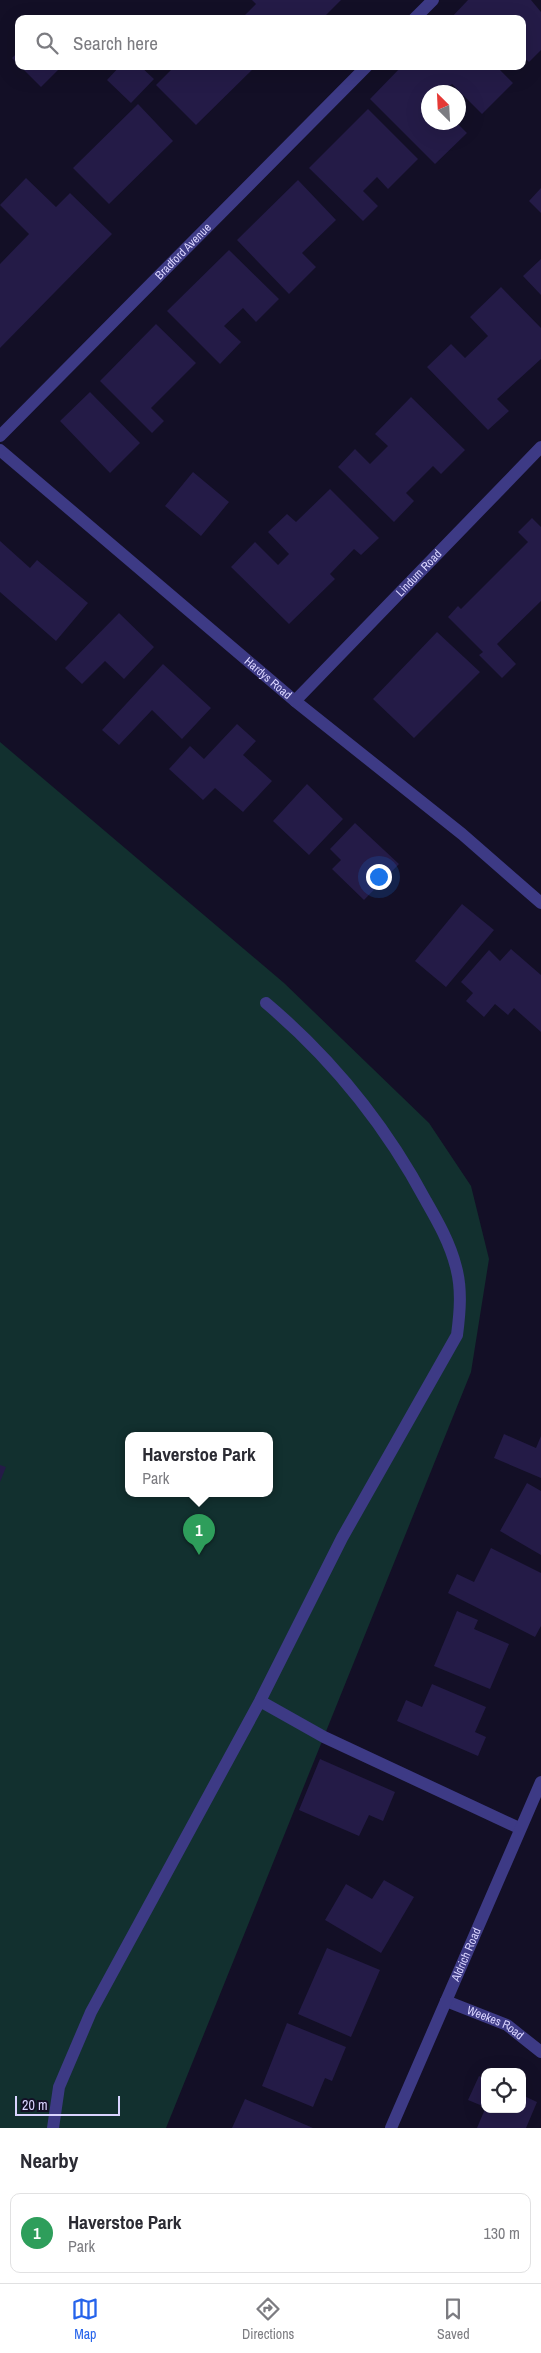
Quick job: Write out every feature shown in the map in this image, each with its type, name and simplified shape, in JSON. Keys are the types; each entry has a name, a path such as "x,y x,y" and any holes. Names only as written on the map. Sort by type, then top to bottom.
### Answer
{"street":[{"path":"418,15 433,0"},
{"name":"Bradford Avenue","path":"0,436 363,70"},
{"name":"Lindum Road","path":"295,701 541,447"},
{"name":"Hardys Road","path":"0,450 295,701 462,834 541,903"},
{"path":"53,2128 59,2087 90,2012 260,1701 342,1538 457,1335 461,1302 456,1268 445,1236 406,1163 358,1098 298,1030 266,1003"},
{"path":"260,1701 324,1737 520,1828"},
{"name":"Aldrich Road","path":"390,2128 541,1782"},
{"name":"Weekes Road","path":"446,2001 507,2025 541,2052"}],"green space":[{"path":"0,742 284,983 429,1123 471,1186 489,1259 471,1372 166,2128 0,2128"}],"building":[{"path":"252,0 341,0 326,15 245,15 256,4"},
{"path":"468,0 531,0 541,12 541,50 529,62 526,59 526,15 454,15"},
{"path":"24,70 58,70 41,87"},
{"path":"116,70 144,70 154,79 131,103 107,80"},
{"path":"171,70 252,70 196,125 156,85"},
{"path":"398,70 500,70 513,83 482,114 466,98 466,85 421,85 421,130 464,130 467,133 435,164 370,99"},
{"path":"138,104 173,141 109,204 73,168"},
{"path":"368,109 418,159 388,189 377,177 363,191 378,206 363,221 309,168"},
{"path":"26,178 56,207 70,193 112,234 0,348 0,264 29,234 0,205"},
{"path":"298,180 336,220 302,253 316,267 289,294 237,240"},
{"path":"541,188 541,213 529,201"},
{"path":"229,250 279,299 256,322 243,308 224,326 241,342 220,364 167,311"},
{"path":"541,259 541,295 523,276"},
{"path":"501,287 541,328 541,359 497,399 509,411 488,430 427,367 451,344 465,358 488,336 470,317"},
{"path":"156,324 196,363 151,408 164,421 152,433 100,381"},
{"path":"90,392 140,443 110,473 60,421"},
{"path":"411,397 465,450 441,474 433,466 406,493 414,501 394,522 338,467 355,449 370,464 388,446 375,434"},
{"path":"193,472 229,502 201,536 165,506"},
{"path":"330,489 379,538 361,555 354,549 330,574 335,579 289,624 231,567 255,542 278,565 289,554 268,532 287,514 296,522"},
{"path":"532,518 541,527 541,601 497,644 516,664 502,678 479,655 483,652 448,617 458,606 461,609 528,542 518,532"},
{"path":"0,541 30,568 37,560 88,603 56,641 0,592"},
{"path":"119,613 154,647 124,679 105,661 82,684 65,668"},
{"path":"437,632 480,672 414,738 373,699"},
{"path":"163,664 211,708 182,739 152,710 119,745 102,730"},
{"path":"237,724 256,741 243,755 272,781 243,812 215,788 203,800 169,769 190,746 204,759"},
{"path":"307,784 343,819 309,855 273,821"},
{"path":"355,823 399,864 364,900 332,869 341,860 330,849"},
{"path":"462,904 494,930 446,987 415,961"},
{"path":"511,949 541,975 541,1032 514,1008 508,1015 495,1004 484,1017 466,1001 473,993 461,982 489,950 500,961"},
{"path":"504,1434 536,1448 541,1436 541,1478 494,1458"},
{"path":"0,1465 6,1467 0,1482"},
{"path":"527,1483 541,1491 541,1555 500,1531"},
{"path":"491,1548 541,1573 541,1626 535,1637 448,1593 457,1574 474,1582"},
{"path":"457,1611 478,1620 474,1629 509,1644 490,1689 434,1666"},
{"path":"432,1684 486,1707 475,1732 486,1737 478,1756 397,1721 406,1700 422,1707"},
{"path":"320,1759 395,1792 383,1821 369,1815 359,1836 299,1810"},
{"path":"384,1880 414,1897 381,1953 325,1920 346,1884 372,1899"},
{"path":"327,1948 380,1970 351,2037 298,2014"},
{"path":"287,2023 346,2047 332,2081 325,2078 313,2107 262,2086"},
{"path":"479,2076 481,2077 481,2105 468,2100"},
{"path":"526,2097 537,2102 526,2128 477,2128 483,2113 526,2113"},
{"path":"245,2099 313,2128 232,2128"}],"place":[{"name":"Haverstoe Park","path":"199,1555"}]}
